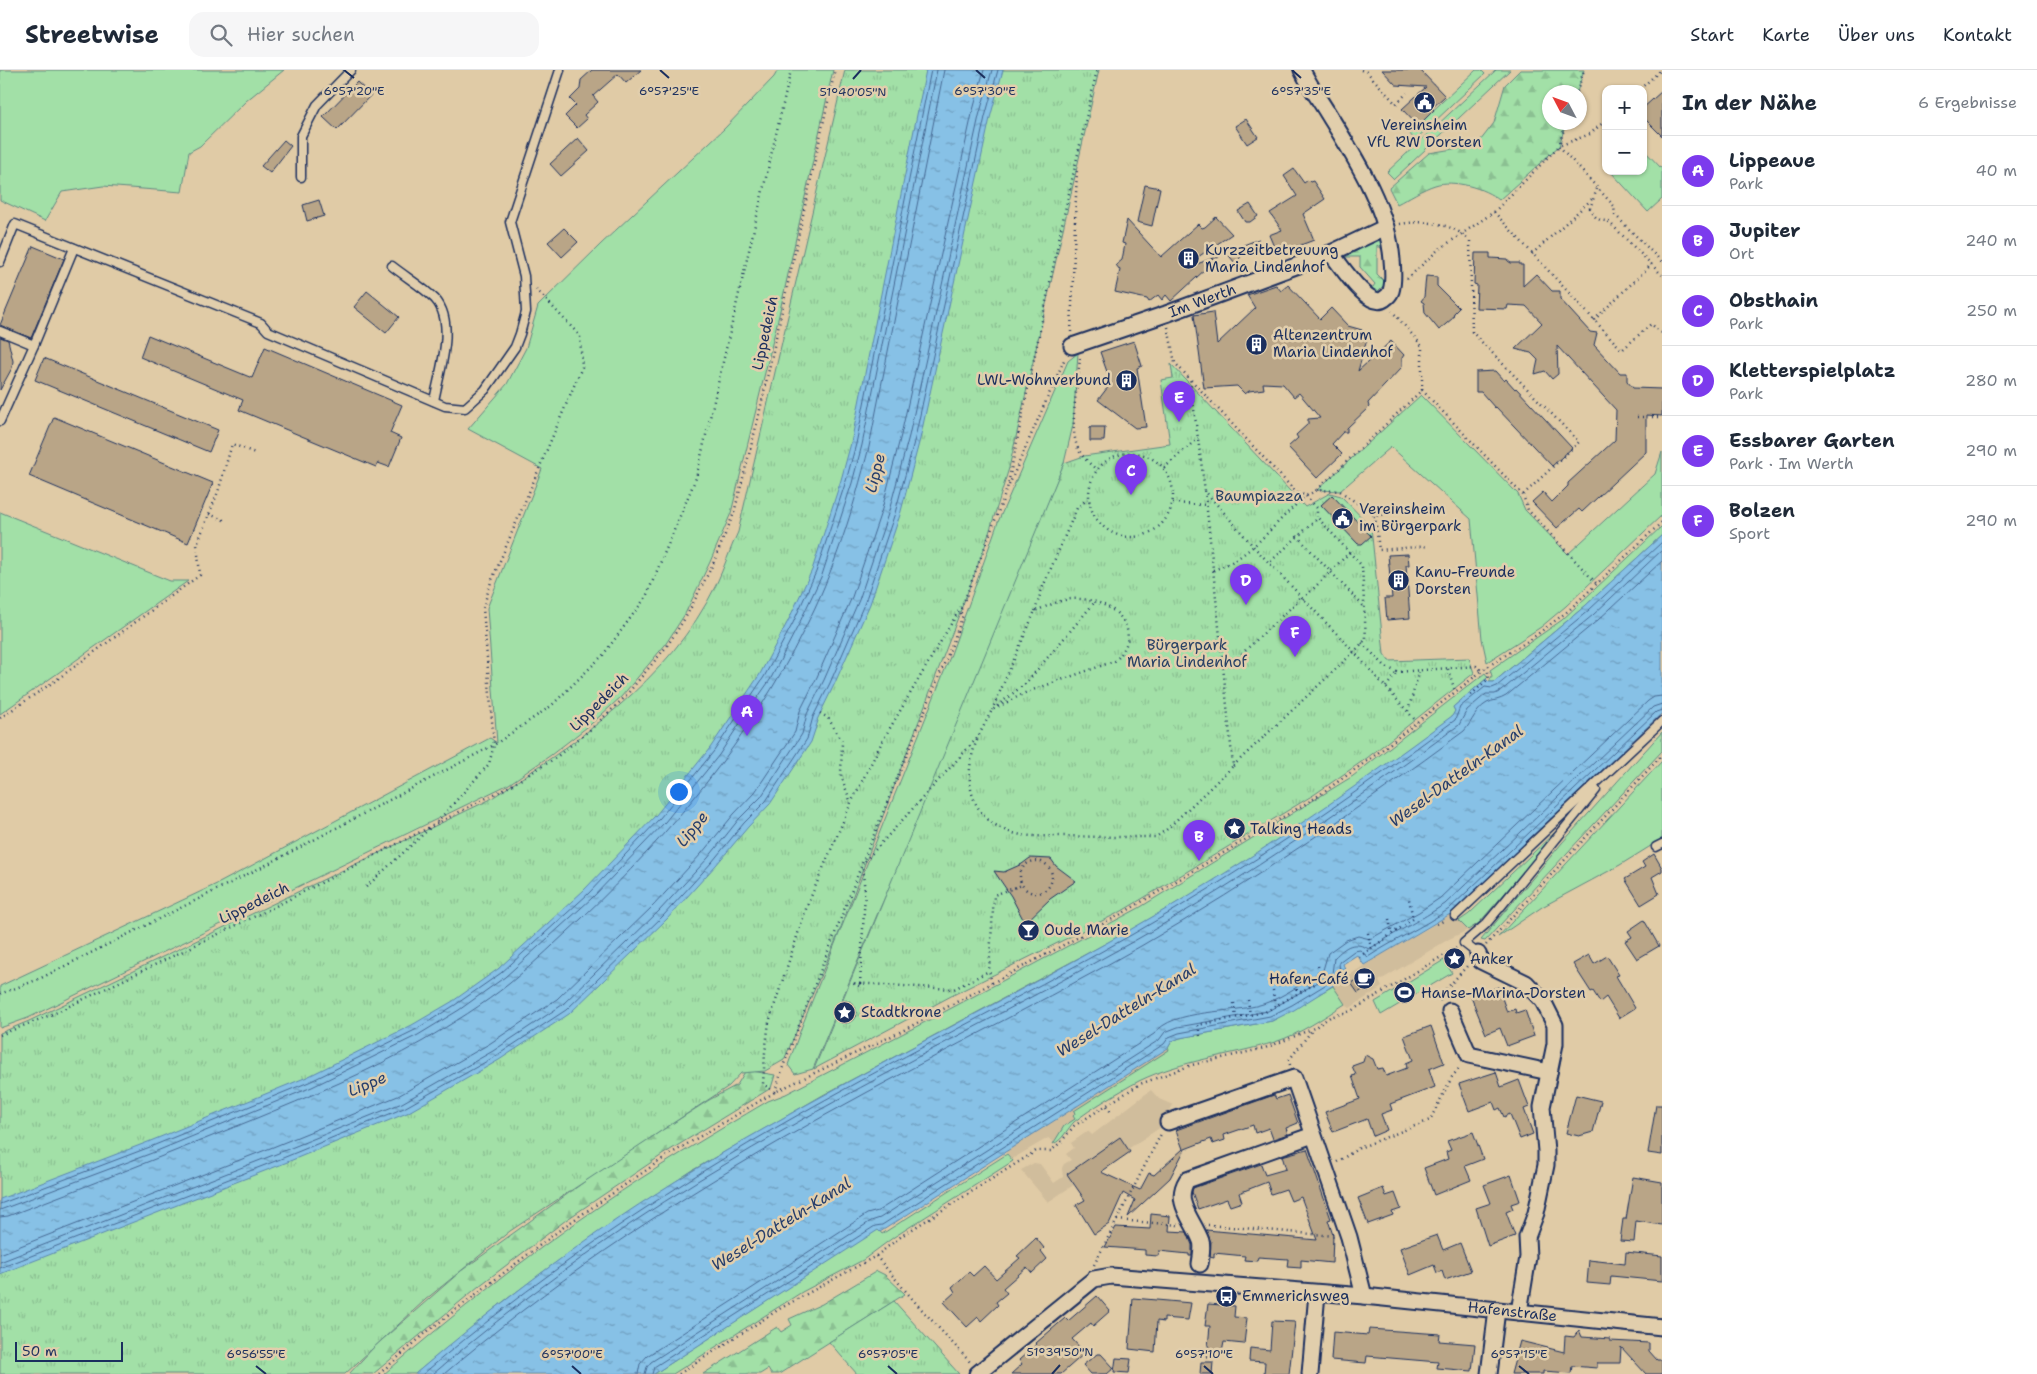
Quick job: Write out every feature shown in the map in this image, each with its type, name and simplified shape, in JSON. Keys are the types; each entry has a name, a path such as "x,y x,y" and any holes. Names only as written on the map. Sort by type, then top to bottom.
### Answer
{"street":[{"path":"1302,70 1357,160 1386,227 1390,239 1393,277 1391,292 1383,300 1377,302 1368,297 1331,253"},
{"name":"Im Werth","path":"1077,345 1331,253 1386,227"},
{"path":"1478,954 1481,961 1526,983 1542,1001 1555,1025 1555,1044 1542,1107 1546,1165 1536,1213 1527,1237 1528,1257 1520,1312"},
{"path":"1450,1011 1469,1055 1549,1072"},
{"path":"1168,1122 1294,1078 1312,1136 1349,1237 1364,1296"},
{"path":"1200,1264 1202,1243 1181,1198 1182,1188 1188,1180 1312,1136"},
{"name":"Hafenstraße","path":"1094,1279 1111,1276 1199,1282 1364,1296 1662,1327"},
{"path":"978,1373 1094,1279"},
{"path":"1310,1374 1317,1293"},
{"path":"1489,1374 1497,1310"}],"lane":[{"path":"300,178 301,136 317,105 351,70"},
{"path":"0,262 15,224 261,323 268,331 445,406 465,408 485,390 515,347 520,334 526,312 524,276 510,222 560,70"},
{"path":"0,421 74,248"},
{"path":"392,266 435,300 444,319 447,337 434,401"},
{"path":"0,331 34,345"},
{"path":"1454,916 1662,721"},
{"path":"1478,954 1464,943 1496,912 1614,768"},
{"path":"1199,1282 1200,1264"}],"path":[{"path":"0,994 39,979 251,872 494,745 557,700 603,655 646,597 696,478 791,70"},
{"name":"Lippedeich","path":"0,1035 54,1014 272,908 510,786 554,759 592,728 622,699 660,654 687,615 713,564 734,513 758,419 835,70"},
{"path":"1007,489 1064,215 1097,70"},
{"path":"1361,70 1367,72 1396,104 1407,93"},
{"path":"1579,85 1584,70"},
{"path":"1644,85 1661,70"},
{"path":"1404,282 1438,250 1494,212 1558,146 1590,134 1602,124"},
{"path":"1558,146 1563,130"},
{"path":"1558,146 1614,206 1615,215 1662,262"},
{"path":"1077,164 1077,345 1074,426 1076,444 1085,460 1097,470"},
{"path":"1597,189 1590,208 1593,216 1600,221 1608,221 1662,275"},
{"path":"1532,254 1594,197"},
{"path":"1494,212 1622,350 1651,324 1662,333"},
{"path":"1386,227 1412,222 1438,224 1463,234 1470,241 1472,332 1579,442 1523,494"},
{"path":"1594,320 1652,264"},
{"path":"366,887 435,825 489,764 494,745 483,608 491,582 582,367 580,336 524,276"},
{"path":"1383,300 1422,346 1422,390 1523,494 1528,510 1596,584"},
{"path":"1166,314 1175,363 1294,491 1306,496 1318,508 1316,519 1269,563"},
{"path":"775,1092 784,1064 862,864 953,642 963,615 960,612 1007,489 1068,351 1077,345"},
{"path":"1190,379 1205,491 1233,766"},
{"path":"1213,570 1222,568 1246,554 1306,496 1316,490 1422,390"},
{"path":"1638,417 1662,417"},
{"path":"1190,420 1196,420"},
{"path":"1164,468 1198,438"},
{"path":"0,718 52,683 200,575 197,544 218,492 232,444 255,453"},
{"path":"1131,453 1149,457 1164,468 1172,484 1172,502 1166,519 1152,531 1136,537 1126,537 1109,531 1096,517 1089,498 1092,479 1097,470 1113,457 1131,453"},
{"path":"1316,490 1340,491 1376,516 1424,508"},
{"path":"1205,491 1269,563 1354,652 1417,722"},
{"path":"1089,498 1076,508 992,710 971,754 969,769 970,786 975,801 990,821 1008,832 1028,836 1156,837 1166,830 1354,652 1366,639 1362,566 1318,518 1316,519"},
{"path":"1172,502 1206,505"},
{"path":"209,514 226,521"},
{"path":"1376,516 1379,550 1429,546"},
{"path":"379,1374 428,1331 565,1226 667,1156 775,1092 902,1031 1118,916 1306,803 1374,756 1482,671 1568,611 1662,522"},
{"path":"1298,536 1363,606"},
{"path":"1303,599 1350,552"},
{"path":"1223,666 1242,654 1298,601 1300,595"},
{"path":"992,710 1027,692 1115,661 1124,652 1128,635 1122,617 1095,602 1071,599 1034,611"},
{"path":"775,1092 763,1084 769,1022 807,906 851,803 883,740 965,600"},
{"path":"992,710 1026,683 1084,618 1095,602"},
{"path":"1362,643 1386,667 1397,672 1418,672 1476,666 1482,671"},
{"path":"1471,695 1489,678 1488,667"},
{"path":"1448,669 1455,692"},
{"path":"1386,688 1397,672"},
{"path":"1408,712 1418,672"},
{"path":"820,713 828,718 842,741 841,776 851,803"},
{"path":"978,737 862,864 865,892 859,985 954,989 989,971"},
{"path":"1450,1011 1444,1010 1439,997 1662,755"},
{"path":"1040,861 1047,865 1052,879 1043,891 1035,892 1028,890 1022,885 1020,878 1021,870 1026,864 1040,861"},
{"path":"992,983 989,971 994,895 1022,885"},
{"path":"1359,957 1413,918 1409,900"},
{"path":"1389,919 1392,934"},
{"path":"1368,933 1371,948"},
{"path":"679,1374 781,1308 876,1256 903,1235 1036,1151 1051,1151 1074,1126 1140,1084 1211,1060 1265,1048 1314,1028 1330,1017 1351,1012 1439,961 1464,943"},
{"path":"1318,966 1320,981"},
{"path":"1200,1036 1198,1025 1265,1012 1343,968"},
{"path":"1296,979 1297,994"},
{"path":"1273,990 1275,1007"},
{"path":"1248,1000 1250,1015"},
{"path":"1234,1003 1236,1018"},
{"path":"1294,1078 1289,1060 1314,1028"},
{"path":"1325,1170 1360,1148 1430,1120 1452,1078 1469,1055"},
{"path":"1107,1106 1112,1114"},
{"path":"1094,1279 1094,1264 1168,1122"},
{"path":"1117,1220 1193,1226 1200,1224 1349,1237"},
{"path":"876,1256 978,1373"}],"shaded area":[{"path":"1452,913 1468,930 1449,939 1379,981 1382,987 1350,1008 1344,1004 1333,986 1386,951"},
{"path":"1172,1041 1173,1060 1076,1119 1054,1142 1048,1138 1012,1159 1005,1151 1168,1048"},
{"path":"1151,1090 1159,1099 1173,1105 1161,1127 1048,1202 1021,1170 1034,1163 1040,1164 1054,1183 1063,1177 1062,1168 1064,1164 1071,1160 1066,1154 1074,1148 1071,1143 1088,1131 1092,1135"}],"green space":[{"path":"0,70 284,70 246,101 200,146 189,152 182,192 103,186 62,192 45,221 0,200"},
{"path":"778,70 833,70 779,315 731,513 685,614 665,645 621,697 591,724 509,784 28,1018 0,1028 0,986 221,882 490,738 497,743 487,608 542,469 468,429 507,384 526,348 538,306 724,129 774,77"},
{"path":"845,70 1099,70 1009,468 985,546 838,935 784,1060 765,1071 741,1073 729,1086 510,1231 425,1300 345,1374 0,1374 0,1033 29,1021 489,800 555,756 618,707 673,651 696,620 716,585 738,532"},
{"path":"1476,70 1481,70 1485,74 1415,140 1409,133"},
{"path":"1496,70 1510,70 1394,179 1387,172"},
{"path":"1520,70 1584,70 1579,85 1542,85 1542,130 1564,130 1559,146 1499,200 1477,188 1442,183 1425,189 1397,204 1389,188 1429,153 1477,145 1494,123 1505,85"},
{"path":"1647,153 1662,169 1662,199 1648,212 1614,175 1647,175"},
{"path":"1379,238 1387,240 1386,252 1377,245 1377,274 1386,283 1378,291 1370,294 1366,289 1373,287 1375,284 1360,267 1360,257 1346,257"},
{"path":"1078,353 1073,425 1064,463 942,768 877,915 813,1069 795,1074 788,1065 802,1026 950,657 998,522 1068,361"},
{"name":"Bürgerpark Maria Lindenhof","path":"1171,364 1305,507 1330,493 1341,496 1371,527 1384,654 1389,661 1469,658 1474,673 1367,758 1315,794 1122,911 955,994 814,1069 1064,463 1084,456 1170,444 1161,380 1173,378"},
{"path":"1421,395 1518,494 1525,510 1568,554 1655,474 1662,452 1662,515 1566,606 1541,627 1487,662 1482,639 1471,519 1391,447 1340,491 1317,490"},
{"path":"0,512 170,581 188,581 0,714"},
{"path":"1662,526 1662,535 1585,606 1494,682 1489,682 1492,676 1490,670 1562,620"},
{"path":"1485,673 1488,677 1453,707 1455,711 1453,716 1346,794 1218,879 1129,931 823,1095 693,1170 551,1266 503,1302 415,1374 384,1374 517,1266 572,1225 662,1165 768,1101 786,1094 931,1019 1139,908 1353,776"},
{"path":"1662,732 1662,751 1485,941 1481,940 1562,843"},
{"path":"1662,761 1662,839 1620,865 1542,907 1498,937"},
{"path":"1554,833 1556,834 1479,923 1468,930 1459,921 1469,914"},
{"name":"Hanse-Marina-Dorsten","path":"1444,960 1452,973 1381,1015 1375,1002"},
{"path":"1333,986 1345,1004 1311,1025 1275,1042 1189,1063 1139,1081 1105,1100 1074,1122 1060,1140 1053,1144 1064,1126 1075,1119 1073,1116 1075,1114 1074,1111 1169,1050 1168,1048 1172,1041 1272,1021"},
{"path":"746,1070 775,1075 771,1088 662,1155 566,1220 479,1286 373,1374 349,1374 374,1347 461,1271 602,1169 709,1100 737,1085"},
{"path":"1007,1154 1013,1161 894,1237 863,1260 802,1292 673,1374 654,1374 878,1229 882,1234"},
{"path":"877,1271 885,1275 905,1294 779,1374 771,1374 768,1369 760,1374 703,1374 777,1327 781,1332 792,1325 789,1319 822,1304"},
{"path":"894,1301 959,1374 857,1374 829,1342"}],"water":[{"name":"Lippe","path":"926,70 1003,70 990,118 920,439 900,515 870,604 817,720 811,742 770,804 667,919 569,1014 499,1060 407,1113 280,1165 0,1274 0,1199 148,1142 307,1077 412,1025 453,1001 498,969 584,890 656,815 710,748 760,674 788,621 812,570 841,480 851,443"},
{"name":"Wesel-Datteln-Kanal","path":"1662,535 1662,713 1452,913 1364,965 1357,955 1343,964 1348,976 1294,1010 1272,1021 1172,1041 1168,1048 880,1232 878,1230 654,1374 415,1374 551,1266 621,1216 694,1170 855,1078 1128,931 1212,881 1294,828 1452,716 1455,711 1453,707 1486,679 1489,682 1494,682 1585,606"}],"building":[{"path":"592,70 641,70 626,83 618,74 593,96 598,102 584,115 587,119 577,128 565,116 576,105 570,99 580,89 581,80"},
{"name":"Vereinsheim VfL RW Dorsten","path":"1382,70 1420,70 1445,96 1432,108 1434,110 1418,126 1402,109 1426,87 1396,85"},
{"path":"357,82 371,95 337,130 323,117"},
{"path":"1662,91 1662,136 1647,121 1647,104"},
{"path":"1246,119 1258,137 1247,144 1235,126"},
{"path":"578,138 589,151 561,176 550,164"},
{"path":"284,140 291,146 270,173 261,166"},
{"path":"1294,169 1304,183 1308,180 1310,182 1313,181 1325,199 1303,214 1314,240 1277,254 1269,235 1282,230 1270,213 1297,196 1284,176"},
{"path":"1145,185 1160,188 1152,226 1137,222"},
{"path":"319,200 324,216 307,221 303,205"},
{"path":"1250,204 1258,216 1250,222 1245,222 1238,211"},
{"name":"Kurzzeitbetreuung Maria Lindenhof","path":"1216,217 1232,234 1195,259 1197,264 1221,255 1171,301 1166,295 1162,300 1158,295 1149,302 1147,299 1115,292 1120,270 1116,265 1122,260 1125,244 1122,243 1127,220 1161,257 1198,224 1202,228 1205,227"},
{"path":"564,228 578,242 562,257 548,242"},
{"path":"1259,239 1235,263 1226,252"},
{"path":"33,246 64,259 31,338 0,325"},
{"path":"1475,253 1490,253 1490,258 1507,259 1511,263 1523,265 1523,286 1536,274 1552,291 1560,291 1560,299 1590,332 1597,333 1594,345 1620,373 1627,373 1627,381 1633,388 1662,389 1662,416 1646,415 1646,452 1582,512 1579,509 1557,528 1532,502 1543,492 1552,502 1568,486 1568,483 1615,440 1616,410 1557,346 1558,374 1552,379 1545,371 1535,374 1538,360 1531,353 1515,349 1542,323 1526,306 1508,305 1507,309 1476,308 1477,285 1474,284"},
{"path":"1426,276 1437,277 1437,286 1459,308 1454,313 1453,318 1439,330 1425,313 1424,303 1421,301 1424,297"},
{"name":"Altenzentrum Maria Lindenhof","path":"1276,285 1281,291 1288,285 1320,319 1331,308 1348,326 1362,330 1368,336 1358,371 1391,341 1404,355 1402,367 1368,403 1369,407 1347,428 1347,432 1343,432 1332,444 1342,454 1317,478 1288,447 1298,438 1296,435 1308,424 1308,419 1320,418 1299,393 1294,397 1283,384 1263,383 1264,389 1249,391 1245,394 1237,386 1204,388 1194,315 1213,312 1217,344 1255,308 1247,295"},
{"path":"367,291 399,317 386,333 354,307"},
{"path":"148,335 252,378 265,347 402,405 390,433 401,438 389,467 378,463 376,467 239,410 243,400 140,357"},
{"path":"0,337 8,340 13,361 12,368 0,390"},
{"name":"LWL-Wohnverbund","path":"1134,341 1142,366 1137,368 1146,427 1135,428 1098,400 1111,383 1100,352"},
{"path":"44,358 218,430 209,452 35,380"},
{"path":"1495,371 1504,381 1506,379 1516,388 1572,448 1552,466 1481,392 1476,392 1476,372"},
{"path":"54,417 213,483 188,543 29,476"},
{"path":"1090,427 1105,427 1104,441 1090,441"},
{"path":"1332,495 1371,536 1362,544 1358,544 1321,505"},
{"name":"Kanu-Freunde Dorsten","path":"1408,554 1409,565 1406,565 1410,618 1387,620 1385,598 1392,598 1388,555"},
{"path":"1654,854 1662,868 1662,871 1652,877 1659,894 1641,905 1625,879 1645,867 1642,862"},
{"path":"1030,858 1051,859 1056,866 1076,881 1050,899 1025,923 1011,896 994,871 1004,872"},
{"path":"1644,920 1659,946 1637,959 1625,941 1632,937 1628,931"},
{"path":"1589,955 1594,964 1607,956 1619,975 1616,976 1635,1008 1619,1018 1606,997 1600,1002 1593,991 1591,992 1573,964"},
{"path":"1368,972 1374,982 1358,993 1351,983"},
{"path":"1498,987 1507,1012 1515,1009 1516,1013 1525,1010 1534,1036 1507,1046 1500,1028 1486,1034 1471,997"},
{"path":"845,1001 853,1004 856,1012 853,1020 845,1023 837,1020 834,1012 837,1004"},
{"path":"1431,1026 1444,1063 1429,1069 1435,1087 1390,1104 1392,1110 1381,1114 1387,1130 1373,1136 1367,1119 1333,1132 1325,1112 1360,1099 1352,1076 1356,1075 1352,1066 1363,1062 1365,1055 1373,1059 1377,1069 1383,1068 1386,1076 1407,1068 1406,1063 1413,1060 1404,1036"},
{"path":"1496,1072 1501,1087 1519,1080 1529,1107 1524,1109 1533,1134 1520,1139 1510,1114 1504,1117 1500,1108 1496,1110 1493,1102 1469,1111 1459,1084"},
{"path":"1274,1095 1276,1099 1288,1095 1298,1123 1286,1128 1288,1134 1273,1139 1269,1128 1255,1133 1253,1125 1224,1135 1225,1140 1213,1144 1211,1139 1185,1149 1170,1178 1128,1217 1135,1200 1123,1193 1109,1224 1094,1234 1076,1205 1085,1200 1067,1174 1120,1137 1130,1152 1101,1172 1140,1190 1149,1173 1154,1175 1183,1149 1176,1130"},
{"path":"1576,1095 1601,1101 1593,1132 1579,1136 1566,1133"},
{"path":"1656,1105 1662,1105 1662,1155 1648,1153"},
{"path":"1473,1132 1483,1159 1465,1166 1471,1180 1434,1195 1424,1168 1448,1159 1446,1152 1451,1150 1447,1141"},
{"path":"1307,1149 1331,1219 1328,1220 1333,1235 1332,1263 1301,1260 1301,1268 1287,1267 1288,1259 1258,1257 1257,1261 1244,1260 1245,1256 1214,1253 1214,1258 1210,1257 1211,1242 1206,1230 1317,1240 1301,1197 1291,1201 1286,1189 1271,1194 1267,1182 1239,1193 1242,1202 1230,1206 1227,1199 1198,1209 1192,1192 1193,1188 1261,1164 1265,1175 1286,1169 1282,1156"},
{"path":"1511,1175 1520,1201 1511,1204 1513,1209 1506,1212 1515,1236 1488,1246 1476,1208 1491,1203 1484,1185"},
{"path":"1633,1177 1662,1182 1662,1225 1636,1221 1634,1242 1620,1241 1623,1219 1626,1219"},
{"path":"1383,1188 1386,1196 1395,1193 1401,1209 1392,1212 1393,1215 1368,1224 1358,1198"},
{"path":"1151,1214 1170,1216 1169,1231 1187,1232 1192,1245 1192,1256 1189,1256 1189,1254 1159,1251 1158,1256 1145,1255 1145,1250 1105,1247 1116,1227 1150,1229"},
{"path":"1437,1235 1443,1250 1460,1243 1471,1271 1445,1280 1442,1271 1437,1273 1434,1265 1410,1275 1400,1248"},
{"path":"1036,1238 1044,1248 1041,1251 1047,1259 1032,1273 1027,1267 1003,1288 1007,1293 996,1302 998,1305 981,1321 978,1317 967,1327 944,1302 955,1292 952,1287 969,1272 973,1276 984,1266 996,1279 1020,1258 1017,1256"},
{"path":"1626,1252 1662,1256 1662,1281 1611,1276 1610,1285 1587,1283 1589,1260 1625,1264"},
{"path":"1097,1296 1110,1311 1093,1326 1091,1323 1072,1339 1085,1353 1061,1374 1011,1374 1022,1364 1019,1360 1036,1343 1065,1318 1068,1321"},
{"path":"1133,1298 1191,1303 1188,1320 1164,1318 1164,1322 1157,1321 1155,1352 1129,1349"},
{"path":"1208,1304 1235,1306 1234,1317 1247,1318 1244,1344 1224,1342 1221,1357 1207,1357 1210,1326 1205,1326"},
{"path":"1272,1321 1295,1322 1289,1374 1264,1374 1265,1362 1249,1361 1250,1348 1270,1350"},
{"path":"1369,1329 1440,1334 1439,1341 1475,1344 1472,1371 1437,1368 1438,1362 1367,1356 1366,1363 1331,1360 1333,1332 1368,1335"},
{"path":"1579,1330 1582,1337 1649,1343 1649,1351 1657,1360 1662,1360 1662,1374 1646,1374 1621,1347 1620,1363 1597,1363 1597,1368 1572,1366 1571,1373 1543,1371 1543,1374 1511,1374 1520,1341 1564,1352 1565,1336 1574,1337"},
{"path":"1097,1354 1101,1354 1114,1368 1107,1374 1091,1374 1083,1365"},
{"path":"1116,1358 1131,1359 1129,1373 1114,1372"},
{"path":"1201,1362 1213,1362 1212,1374 1200,1374"}],"place":[{"name":"Vereinsheim VfL RW Dorsten","path":"1424,102"},
{"name":"Kurzzeitbetreuung Maria Lindenhof","path":"1189,259"},
{"name":"Altenzentrum Maria Lindenhof","path":"1257,344"},
{"name":"LWL-Wohnverbund","path":"1127,380"},
{"name":"Essbarer Garten","path":"1179,422"},
{"name":"Obsthain","path":"1131,495"},
{"name":"Vereinsheim im Bürgerpark","path":"1343,518"},
{"name":"Kanu-Freunde Dorsten","path":"1399,581"},
{"name":"Kletterspielplatz","path":"1246,605"},
{"name":"Bolzen","path":"1295,657"},
{"name":"Lippeaue","path":"747,736"},
{"name":"Talking Heads","path":"1234,829"},
{"name":"Jupiter","path":"1199,861"},
{"name":"Oude Marie","path":"1028,930"},
{"name":"Anker","path":"1454,959"},
{"name":"Hafen-Café","path":"1365,979"},
{"name":"Hanse-Marina-Dorsten","path":"1405,993"},
{"name":"Stadtkrone","path":"845,1012"},
{"name":"Emmerichsweg","path":"1226,1296"}],"park label":[{"name":"Baumpiazza","path":"1259,496"}]}
